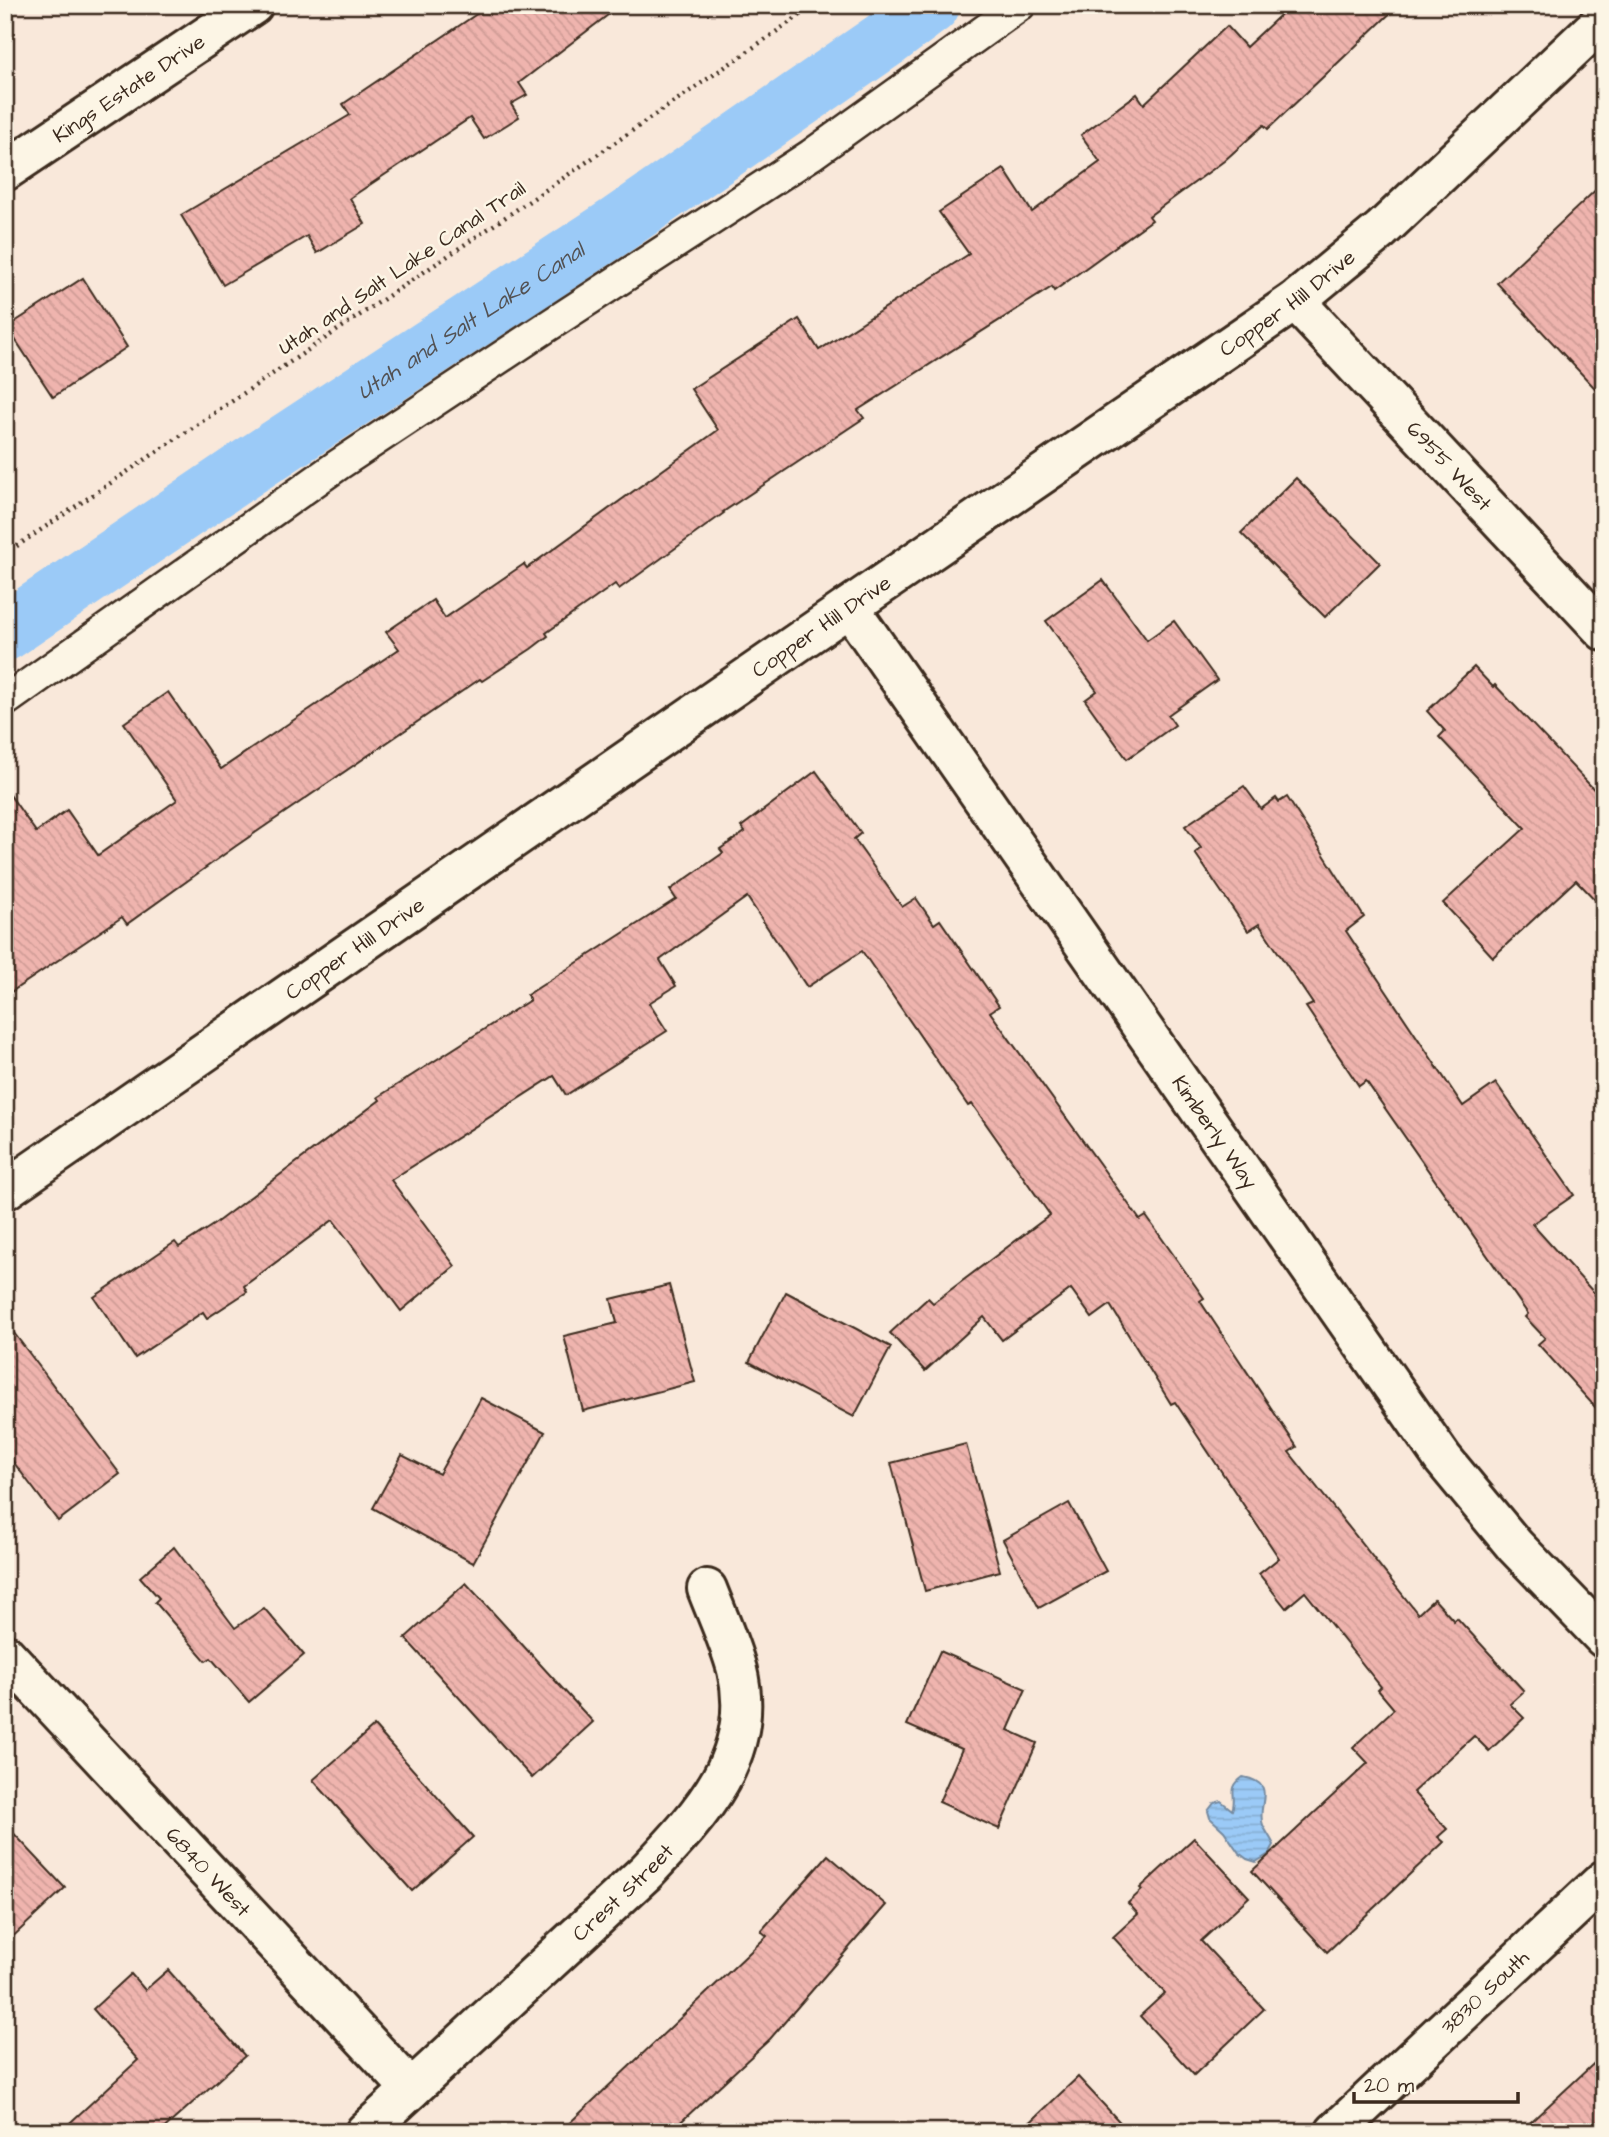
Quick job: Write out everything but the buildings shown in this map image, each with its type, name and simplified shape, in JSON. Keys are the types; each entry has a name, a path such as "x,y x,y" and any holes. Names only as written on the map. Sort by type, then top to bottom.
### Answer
{"street":[{"name":"Kings Estate Drive","path":"5,171 253,5"},
{"name":"Copper Hill Drive","path":"5,1190 1295,301 1381,230 1604,19"},
{"name":"6955 West","path":"1295,301 1604,631"},
{"name":"Kimberly Way","path":"849,607 1443,1459 1515,1546 1604,1639"},
{"name":"Crest Street","path":"365,2132 646,1872 677,1840 722,1779 736,1750 741,1724 741,1699 737,1670 707,1589"},
{"name":"6840 West","path":"5,1654 411,2089"},
{"name":"3830 South","path":"1335,2132 1604,1880"}],"lane":[{"path":"5,701 338,465 811,155 1020,5"}],"path":[{"name":"Utah and Salt Lake Canal Trail","path":"5,554 815,5"}],"water":[{"path":"1243,1777 1261,1785 1264,1796 1261,1817 1274,1845 1269,1854 1256,1862 1239,1853 1224,1831 1210,1818 1208,1811 1214,1803 1221,1801 1232,1810 1235,1785"}],"waterway":[{"name":"Utah and Salt Lake Canal","path":"5,632 247,468 616,226 931,5"}]}
